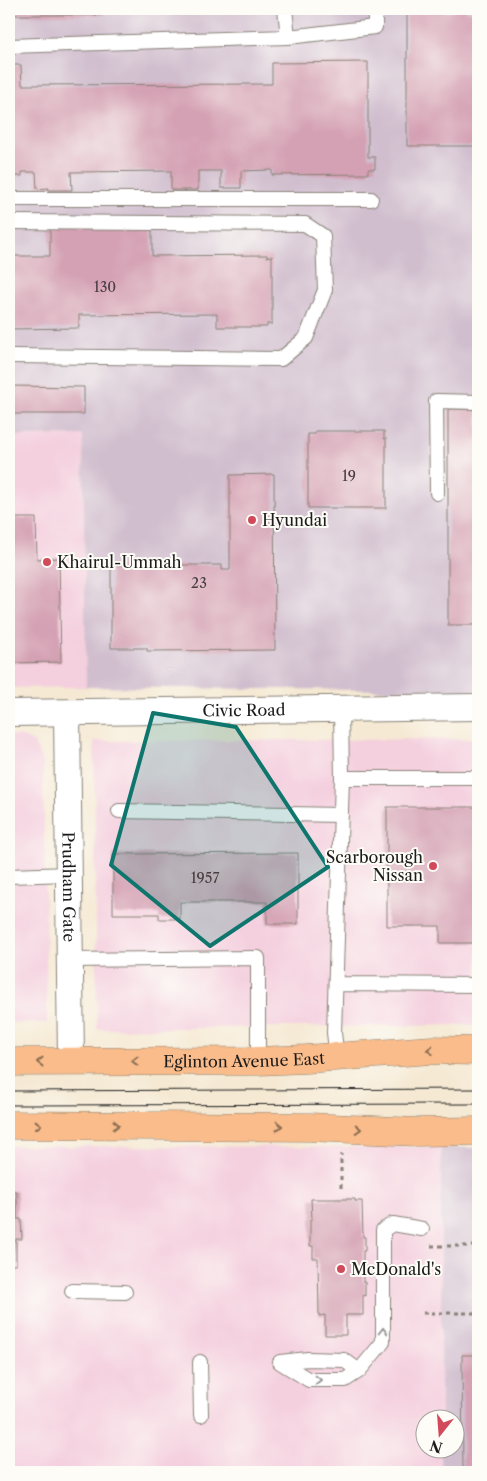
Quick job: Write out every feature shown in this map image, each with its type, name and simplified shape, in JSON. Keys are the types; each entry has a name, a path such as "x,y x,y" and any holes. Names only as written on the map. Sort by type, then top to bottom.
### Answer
{"main road":[{"name":"Eglinton Avenue East","path":"9,1062 258,1061 432,1050 478,1051"},
{"path":"9,1125 309,1127 417,1132 478,1131"}],"street":[{"name":"Civic Road","path":"9,713 478,707"},
{"name":"Prudham Gate","path":"67,713 71,1062"}],"lane":[{"path":"285,9 288,37"},
{"path":"9,46 288,37 376,27 375,9"},
{"path":"9,199 371,199"},
{"path":"9,222 305,224 323,236 325,290 306,338 281,359 9,356"},
{"path":"437,493 436,402 478,402"},
{"path":"337,1057 334,1033 342,778 341,709"},
{"path":"342,778 478,778"},
{"path":"119,811 341,815"},
{"path":"9,876 69,874"},
{"path":"70,960 258,958 258,1061"},
{"path":"336,984 478,985"},
{"path":"359,1371 344,1360 308,1359 280,1362 309,1380 344,1380 359,1371 383,1342 383,1230 393,1224 422,1229"},
{"path":"72,1291 125,1292"},
{"path":"200,1362 201,1415"}],"path":[{"path":"341,1154 341,1188"},
{"path":"422,1246 478,1246"},
{"path":"423,1313 478,1313"}],"highlighted area":[{"path":"153,713 236,727 328,867 210,946 111,865"}],"shaded area":[{"path":"9,9 478,9 478,691 86,687 83,435 9,436"},
{"name":"Khairul-Ummah","path":"83,435 86,687 9,688 9,436"},
{"path":"9,736 20,736 34,742 43,764 47,1023 9,1023"},
{"path":"478,739 478,1025 97,1029 94,741"},
{"path":"9,1146 441,1147 441,1408 414,1408 414,1458 441,1458 441,1472 9,1472"},
{"path":"441,1147 478,1148 478,1472 441,1472 441,1458 464,1458 464,1408 441,1408"}],"building":[{"path":"9,9 103,9 103,15 9,15"},
{"path":"407,9 445,9 445,12 453,12 453,9 466,9 466,12 478,12 478,146 407,146"},
{"path":"368,62 368,157 375,157 375,169 368,169 368,174 272,175 272,170 241,171 241,188 221,188 221,171 198,171 198,190 171,190 171,171 71,172 72,190 37,189 36,172 22,172 22,176 9,176 9,65 21,65 22,85 272,84 272,63"},
{"path":"50,226 152,226 152,256 272,256 272,324 267,324 267,327 217,327 217,314 79,315 79,328 9,329 9,256 50,256"},
{"path":"9,386 84,387 84,414 9,414"},
{"path":"448,409 478,409 478,627 475,627 475,625 448,625"},
{"path":"315,431 384,431 384,439 386,438 386,508 308,508 308,434 315,434"},
{"name":"Hyundai","path":"274,474 275,650 147,651 147,648 111,648 111,565 222,565 222,570 230,570 230,475"},
{"path":"9,518 36,518 37,559 59,558 61,662 9,663"},
{"name":"Scarborough Nissan","path":"387,807 478,807 478,943 440,943 440,926 387,926"},
{"path":"298,853 298,924 267,924 267,902 180,902 180,919 159,919 159,914 113,914 113,854"},
{"path":"9,1191 17,1191 17,1219 21,1219 22,1239 16,1239 16,1265 9,1265"},
{"name":"McDonald's","path":"311,1199 355,1199 355,1201 362,1201 363,1237 365,1237 365,1251 363,1251 365,1296 363,1295 363,1315 346,1315 346,1335 325,1335 325,1315 319,1316 318,1258 313,1258 313,1246 310,1246"},
{"path":"462,1355 478,1355 478,1472 463,1472 464,1408 462,1408"}],"tram line":[{"path":"9,1091 478,1089"},
{"path":"9,1105 478,1104"}],"place":[{"name":"Hyundai","path":"252,520"},
{"name":"Khairul-Ummah","path":"47,562"},
{"name":"Scarborough Nissan","path":"433,866"},
{"name":"McDonald's","path":"341,1269"}]}
